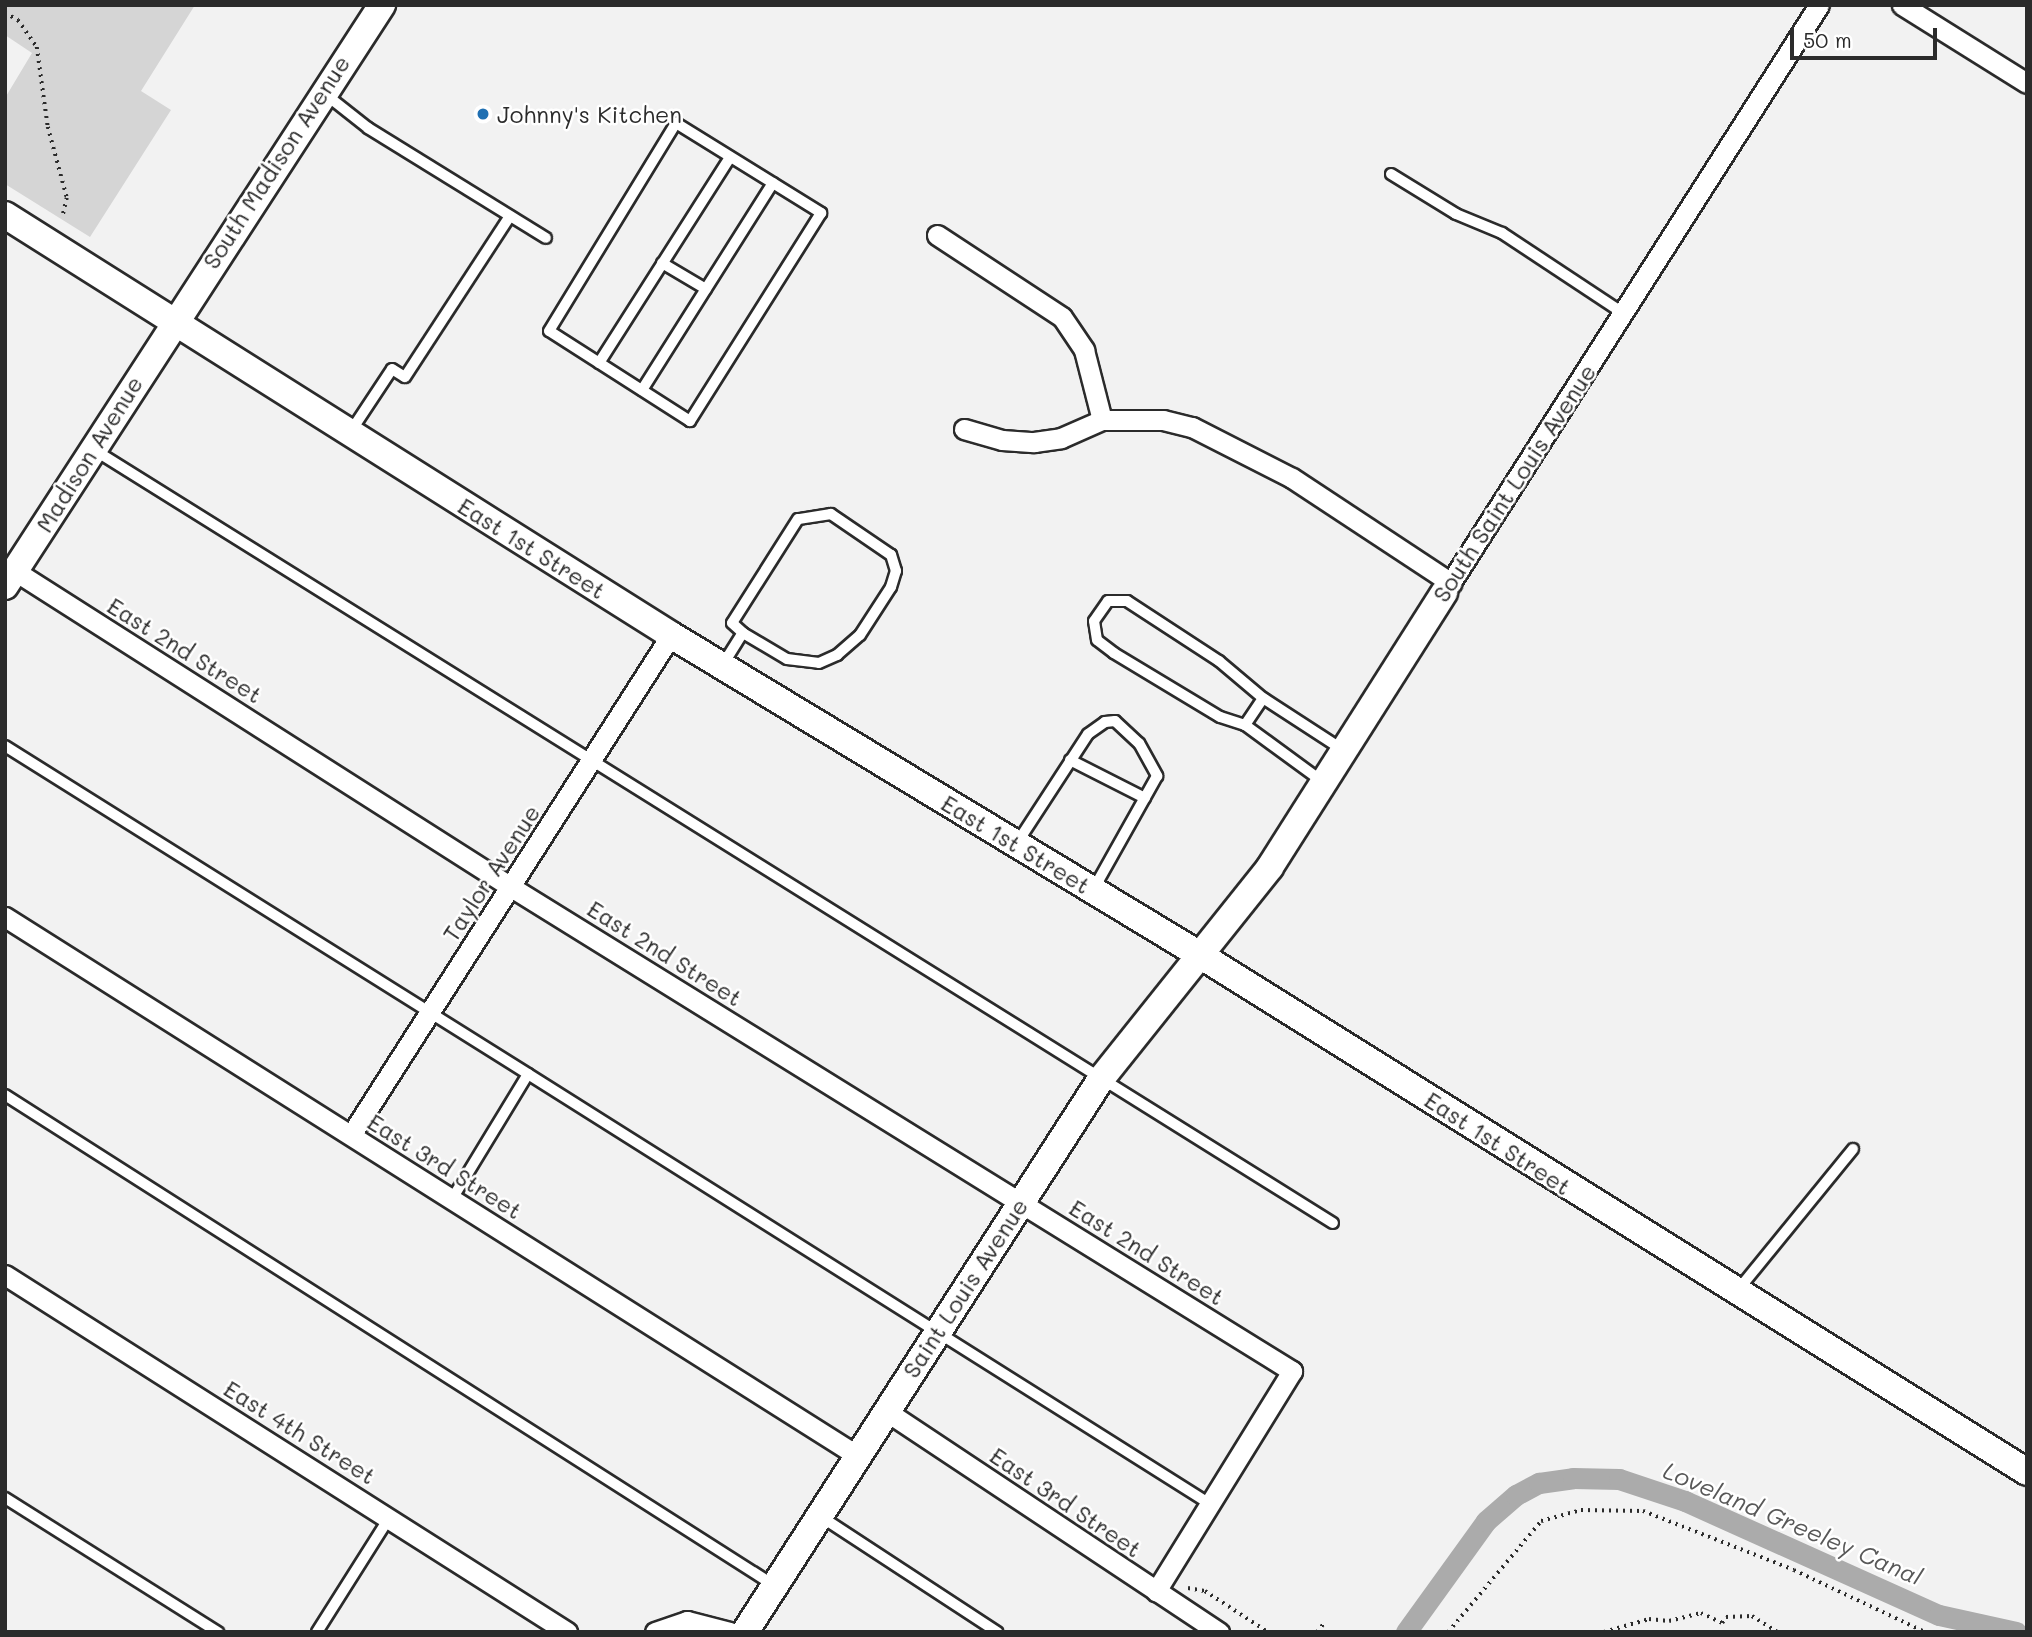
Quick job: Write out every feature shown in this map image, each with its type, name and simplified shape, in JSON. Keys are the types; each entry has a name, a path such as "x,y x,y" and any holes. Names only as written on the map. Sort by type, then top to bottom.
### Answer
{"main road":[{"name":"South Madison Avenue","path":"173,321 322,91 382,5"},
{"name":"East 1st Street","path":"5,215 670,635 1200,955 2027,1472"},
{"name":"Madison Avenue","path":"10,579 173,321"},
{"name":"South Saint Louis Avenue","path":"1200,955 1270,867 1447,588"},
{"name":"Saint Louis Avenue","path":"745,1632 1101,1079 1200,955"}],"street":[{"name":"South Saint Louis Avenue","path":"1447,588 1819,5"},
{"path":"1902,5 2027,83"},
{"path":"937,235 1062,317 1084,350 1102,420"},
{"path":"964,429 1002,439 1034,442 1061,438 1102,420 1163,420 1217,437 1292,478 1447,588"},
{"name":"East 2nd Street","path":"10,579 1292,1371 1210,1504"},
{"name":"Taylor Avenue","path":"351,1135 670,635"},
{"name":"East 3rd Street","path":"5,917 858,1456"},
{"name":"East 4th Street","path":"5,1275 567,1632"},
{"name":"East 3rd Street","path":"886,1411 1219,1632"},
{"path":"1156,1591 1210,1504"},
{"path":"655,1632 687,1621 730,1632"}],"lane":[{"path":"322,91 368,128 546,238"},
{"path":"676,123 773,183 821,213 690,421 549,331 676,123"},
{"path":"599,363 730,156"},
{"path":"1391,174 1456,214 1502,233 1623,313"},
{"path":"642,390 773,183"},
{"path":"350,433 393,369 405,377 510,216"},
{"path":"662,262 706,289"},
{"path":"92,449 1333,1223"},
{"path":"814,513 831,514 891,555 896,571 891,587 860,635 837,655 819,663 787,659 743,633 732,623 797,519 814,513"},
{"path":"1323,782 1245,725 1220,716 1114,653 1097,640 1094,621 1108,601 1127,601 1219,661 1263,698 1344,751"},
{"path":"722,666 743,633"},
{"path":"1245,725 1263,698"},
{"path":"1016,844 1070,760 1096,726 1115,721 1155,765 1157,776 1093,890"},
{"path":"5,746 431,1011 936,1335 1210,1504"},
{"path":"1070,760 1145,798"},
{"path":"452,1199 528,1074"},
{"path":"5,1095 775,1586"},
{"path":"1736,1292 1853,1149"},
{"path":"5,1498 218,1632"},
{"path":"820,1516 997,1632"},
{"path":"317,1632 389,1518"}],"path":[{"path":"5,12 18,20 37,47 46,114 67,198 63,216"},
{"path":"1448,1632 1541,1521 1581,1510 1643,1511 1794,1570 1925,1632"},
{"path":"1156,1591 1180,1586 1205,1591 1268,1632"},
{"path":"1604,1632 1649,1619 1669,1621 1701,1613 1722,1623 1726,1617 1752,1616 1778,1632"},
{"path":"1317,1632 1324,1623"}],"shaded area":[{"path":"5,5 195,5 141,91 171,110 90,237 5,184 5,98 32,53 5,35"}],"waterway":[{"name":"Loveland Greeley Canal","path":"1406,1632 1486,1521 1516,1495 1539,1483 1573,1478 1619,1479 1685,1501 1939,1615 2016,1632"}],"place":[{"name":"Johnny's Kitchen","path":"483,114"}]}
